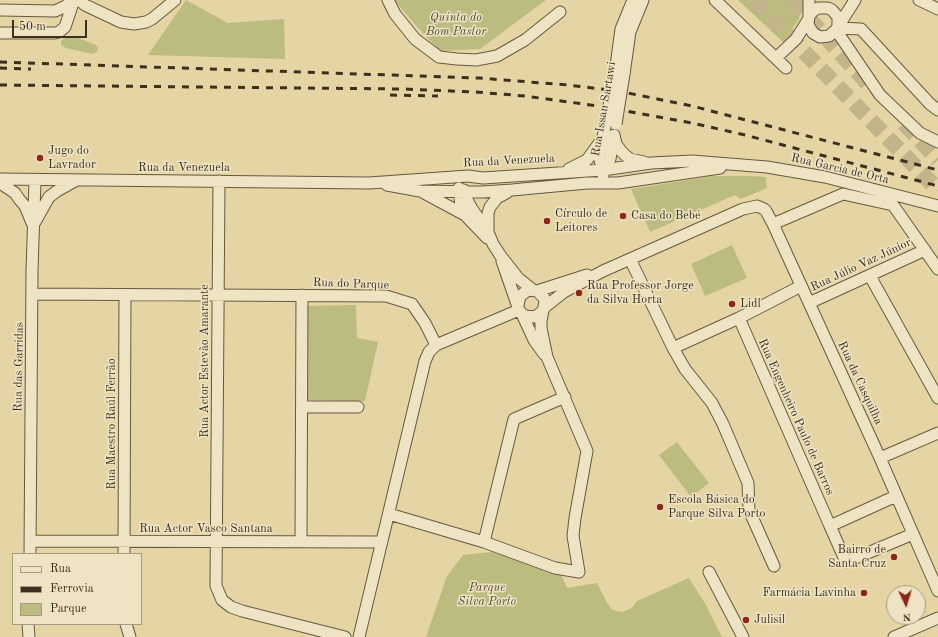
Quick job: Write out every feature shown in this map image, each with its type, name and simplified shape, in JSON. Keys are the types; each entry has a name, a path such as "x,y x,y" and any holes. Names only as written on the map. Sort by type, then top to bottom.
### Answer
{"street":[{"path":"0,10 55,11 66,6 73,0"},
{"path":"0,33 59,32 65,27 73,0"},
{"path":"78,0 85,5 121,22 134,24 146,22 152,19 175,0"},
{"path":"388,0 395,14 439,57 476,60 497,56 525,40 560,12"},
{"name":"Rua Issan Sartawi","path":"603,170 610,159 622,29 633,0"},
{"name":"Rua Issan Sartawi","path":"619,74 630,32 643,0"},
{"path":"715,0 786,68"},
{"path":"809,0 810,29 820,37 844,42"},
{"path":"776,58 796,39 813,11 823,5 838,6 854,0"},
{"path":"796,39 829,36 837,28 854,0"},
{"path":"919,0 938,9"},
{"path":"823,5 832,10 838,17 837,28 844,42 880,95 920,133 938,142"},
{"path":"837,28 861,29 930,104 938,110"},
{"path":"612,127 616,144 625,155 630,159 651,164"},
{"name":"Rua Issan Sartawi","path":"603,170 599,157 602,138 612,127"},
{"path":"559,172 570,169 587,160 602,138"},
{"name":"Rua Garcia de Orta","path":"603,170 692,161 767,167 825,177 938,206"},
{"name":"Rua Garcia de Orta","path":"603,183 618,183 736,165"},
{"path":"603,170 603,183"},
{"name":"Rua da Venezuela","path":"0,179 369,182 468,176 483,178 603,170"},
{"path":"389,514 484,542 555,568 579,572 573,536 574,518 587,451 547,357 541,328 544,298 518,278 500,255 488,232 462,192 450,182 441,178"},
{"path":"483,178 467,187 462,192 460,202 465,215 478,231 493,244"},
{"name":"Rua das Garridas","path":"30,553 32,294 35,180"},
{"path":"33,226 49,197 56,191 76,180"},
{"name":"Rua Actor Estevão Amarante","path":"219,181 216,586 222,600 231,607 242,612 345,637"},
{"name":"Rua da Venezuela","path":"369,182 420,191 462,192 603,183"},
{"path":"0,183 15,193 25,206 33,226"},
{"path":"488,232 488,213 492,203 497,198 512,190"},
{"path":"420,191 465,215"},
{"path":"773,224 843,194 894,205 938,269"},
{"name":"Rua da Casquilha","path":"630,259 742,209 751,206 761,207 766,211 880,458 938,590"},
{"name":"Rua Júlio Vaz Júnior","path":"809,303 925,250"},
{"path":"500,255 520,309 534,340 547,357"},
{"path":"603,271 535,291 528,290 520,296 520,309 526,316 535,317 564,292 603,271 630,259 673,348 685,369 712,403 723,424 748,483 749,510 774,566"},
{"path":"870,276 938,398"},
{"path":"673,348 739,318 801,286"},
{"name":"Rua do Parque","path":"32,294 386,296 412,304 425,323 436,345"},
{"name":"Rua Maestro Raúl Ferrão","path":"124,553 125,294"},
{"path":"301,542 302,295"},
{"path":"359,637 425,361 436,345 520,309"},
{"name":"Rua Engenheiro Paulo de Barros","path":"739,318 846,562 913,534"},
{"path":"484,542 514,419 565,397"},
{"path":"302,407 358,407"},
{"path":"880,458 938,433"},
{"path":"830,526 896,496"},
{"name":"Rua Actor Vasco Santana","path":"30,541 382,542"},
{"path":"710,572 743,637"},
{"path":"894,637 938,618"},
{"path":"28,625 29,637"},
{"path":"126,625 130,637"}],"green space":[{"path":"186,0 228,23 284,19 285,59 148,55"},
{"name":"Quinta do Bom Pastor","path":"394,0 546,0 480,49 441,51 426,37"},
{"path":"738,0 803,0 803,6 798,21 782,41"},
{"path":"67,37 78,38 94,44 98,47 97,52 92,54 66,48 61,45 61,41"},
{"path":"713,176 766,177 767,188 741,199 735,195 650,232 631,189"},
{"path":"732,245 747,278 705,296 691,264"},
{"path":"356,305 357,338 378,342 365,401 305,400 306,306"},
{"path":"677,442 709,483 691,497 659,455"},
{"name":"Parque Silva Porto","path":"492,552 561,574 567,588 597,583 612,610 622,612 632,608 637,601 689,578 706,605 722,637 426,637 447,576 463,555"}],"tunnel":[{"path":"754,0 938,190"},
{"path":"792,0 872,88"},
{"path":"904,123 938,160"}],"railway":[{"path":"0,62 479,78 568,85 618,91 692,106 938,170"},
{"path":"0,68 31,69"},
{"path":"0,85 403,89 525,96 598,106 692,123 745,135 938,186"},
{"path":"390,95 438,96"}],"place":[{"name":"Jugo do Lavrador","path":"40,158"},
{"name":"Casa do Bebé","path":"623,216"},
{"name":"Círculo de Leitores","path":"547,221"},
{"name":"Rua Professor Jorge da Silva Horta","path":"579,293"},
{"name":"Lidl","path":"732,304"},
{"name":"Escola Básica do Parque Silva Porto","path":"660,507"},
{"name":"Bairro de Santa Cruz","path":"894,557"},
{"name":"Farmácia Lavinha","path":"864,593"},
{"name":"Julisil","path":"746,620"}]}
